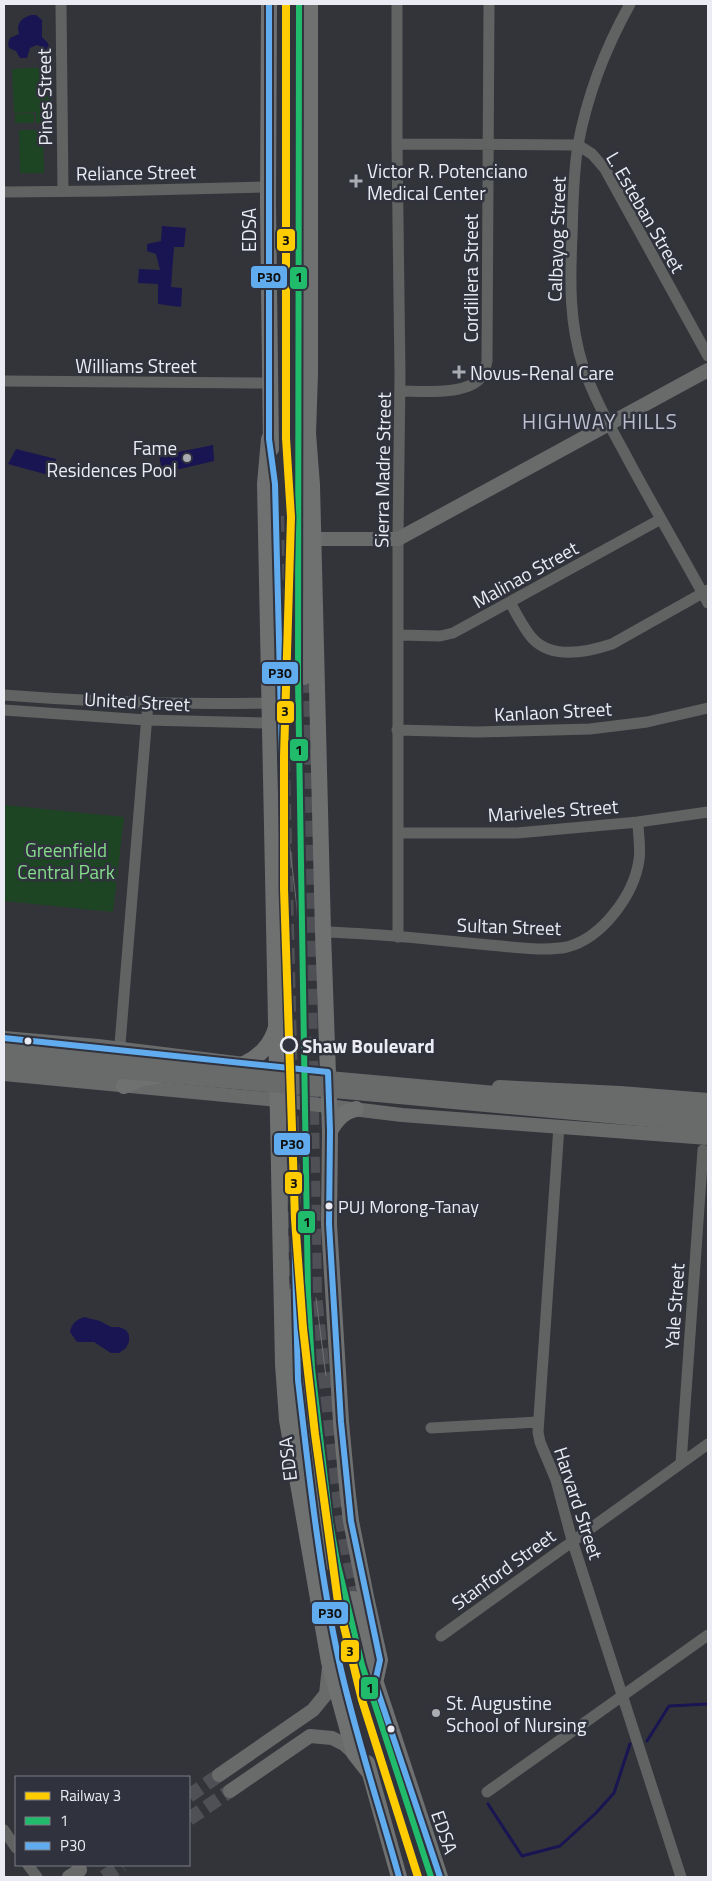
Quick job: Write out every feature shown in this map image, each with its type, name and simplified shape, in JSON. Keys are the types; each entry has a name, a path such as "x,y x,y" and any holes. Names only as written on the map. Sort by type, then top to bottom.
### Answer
{"highway":[{"name":"EDSA","path":"269,4 269,438 275,484 276,516"},
{"path":"310,4 311,181 308,432 312,485 330,1131 329,1224 341,1422 352,1521 369,1614 380,1660 375,1683"},
{"path":"304,677 300,486 308,432"},
{"path":"269,438 264,484 268,703 260,723 277,1025 283,1364 287,1420 329,1662 354,1753 370,1772"},
{"path":"244,1064 256,1057 265,1048 274,1035 277,1025"},
{"path":"120,1086 142,1078 176,1074 278,1075 312,1082 322,1078 448,1091 567,1107"},
{"path":"278,1100 298,1088 328,1080"},
{"path":"330,1131 333,1124 342,1115 356,1109"},
{"name":"EDSA","path":"295,1295 298,1380 308,1471 327,1596 349,1702 399,1877"},
{"name":"EDSA","path":"353,1600 358,1626 375,1683 440,1877"}],"main road":[{"path":"313,539 398,539 708,370"},
{"path":"4,1038 98,1046 244,1064 278,1075"},
{"path":"96,1083 103,1065 103,1058 98,1046"},
{"path":"4,1049 674,1115 708,1125"},
{"path":"4,1061 674,1115 708,1112"},
{"path":"4,1074 445,1118 559,1126 706,1144"},
{"path":"563,1090 575,1128"},
{"path":"445,1118 448,1091 563,1090 708,1100"},
{"path":"559,1126 567,1107 578,1091"},
{"path":"219,1775 313,1710 326,1694 329,1662"},
{"path":"230,1791 310,1736 313,1729 310,1722 298,1720"},
{"path":"310,1736 332,1738 344,1744 354,1753"}],"street":[{"name":"Pines Street","path":"61,4 63,191"},
{"name":"Sierra Madre Street","path":"397,4 400,391 397,730 398,936"},
{"name":"Cordillera Street","path":"400,391 446,391 470,386 482,376 487,361 489,4"},
{"name":"Calbayog Street","path":"630,4 610,43 589,102 578,145 570,280 572,317 584,366 609,424 706,596"},
{"name":"L. Esteban Street","path":"397,144 578,145 592,154 605,170 708,356"},
{"name":"Reliance Street","path":"4,192 268,187"},
{"name":"Williams Street","path":"4,381 269,383"},
{"name":"Malinao Street","path":"399,635 440,636 453,633 661,519"},
{"path":"510,602 533,638 542,647 571,653 597,649 612,644 706,596"},
{"name":"United Street","path":"4,695 148,703 268,703"},
{"path":"120,1086 120,1049 148,703"},
{"path":"252,704 254,714 260,723"},
{"name":"Kanlaon Street","path":"397,730 477,732 590,728 648,722 708,708"},
{"name":"United Street","path":"4,710 146,720 260,723"},
{"name":"Mariveles Street","path":"399,833 517,833 638,822 708,812"},
{"name":"Sultan Street","path":"323,932 398,936 513,947 555,948 568,946 576,943 603,925 618,910 628,895 639,860 638,822"},
{"name":"Harvard Street","path":"559,1126 537,1422 540,1442 556,1480 572,1540 681,1877"},
{"name":"Yale Street","path":"681,1463 706,1144"},
{"path":"430,1428 537,1422"},
{"name":"Stanford Street","path":"441,1636 708,1444"},
{"path":"487,1792 708,1635"},
{"path":"4,1830 15,1846"},
{"path":"29,1866 37,1877"}],"green space":[{"path":"49,67 52,123 36,123 36,112 14,113 12,69"},
{"path":"34,113 34,123 15,123 15,114"},
{"path":"19,130 43,130 44,173 20,173"},
{"name":"Greenfield Central Park","path":"4,805 124,817 113,912 4,901"}],"shaded area":[{"path":"31,15 36,15 42,20 42,37 48,43 51,54 44,54 42,47 37,45 30,48 27,58 20,58 16,51 9,48 8,43 10,38 19,34 18,27 20,22"},
{"path":"162,226 186,228 184,247 174,247 171,287 182,288 181,307 158,304 158,284 138,283 139,269 160,270 156,254 147,251 147,244 161,241"},
{"name":"Fame Residences Pool","path":"213,445 214,461 163,473 159,456"},
{"path":"16,449 56,459 52,476 8,464"},
{"path":"84,1317 100,1321 111,1327 119,1327 126,1330 129,1335 129,1342 126,1348 119,1353 111,1353 94,1342 77,1342 70,1332 75,1322"}],"waterway":[{"path":"647,1741 669,1706 708,1704"},
{"path":"488,1804 522,1856 560,1846 596,1813 614,1793 630,1744"}],"tunnel":[{"path":"276,516 295,1295"},
{"path":"304,677 314,1295 331,1460 353,1599"},
{"path":"190,1795 219,1775"},
{"path":"190,1818 230,1791"},
{"path":"104,1877 120,1866"}],"tram line":[{"path":"298,741 298,868"},
{"path":"285,808 297,908 299,949 315,1434"},
{"path":"316,1298 326,1376"}],"rail line":[{"name":"3","path":"286,4 286,438 291,517 284,756 284,889 295,1219 303,1328 315,1434 338,1602 362,1700 418,1877"}],"transit line":[{"name":"P30","path":"269,4 269,439 275,484 298,1380 315,1521 339,1661 352,1715 399,1877"},
{"name":"1","path":"299,4 298,678 308,1295 312,1368 330,1522 337,1561 362,1665 431,1877"},
{"name":"P30","path":"4,1038 328,1072 330,1131 329,1224 341,1422 351,1521 380,1660 375,1683 440,1877"}],"place":[{"name":"Victor R. Potenciano Medical Center","path":"356,181"},
{"name":"Novus-Renal Care","path":"459,372"},
{"name":"Fame Residences Pool","path":"187,458"},
{"name":"Shaw Boulevard","path":"289,1045"},
{"name":"PUJ Morong-Tanay","path":"329,1206"},
{"name":"St. Augustine School of Nursing","path":"436,1713"}],"district":[{"name":"HIGHWAY HILLS","path":"600,421"}]}
